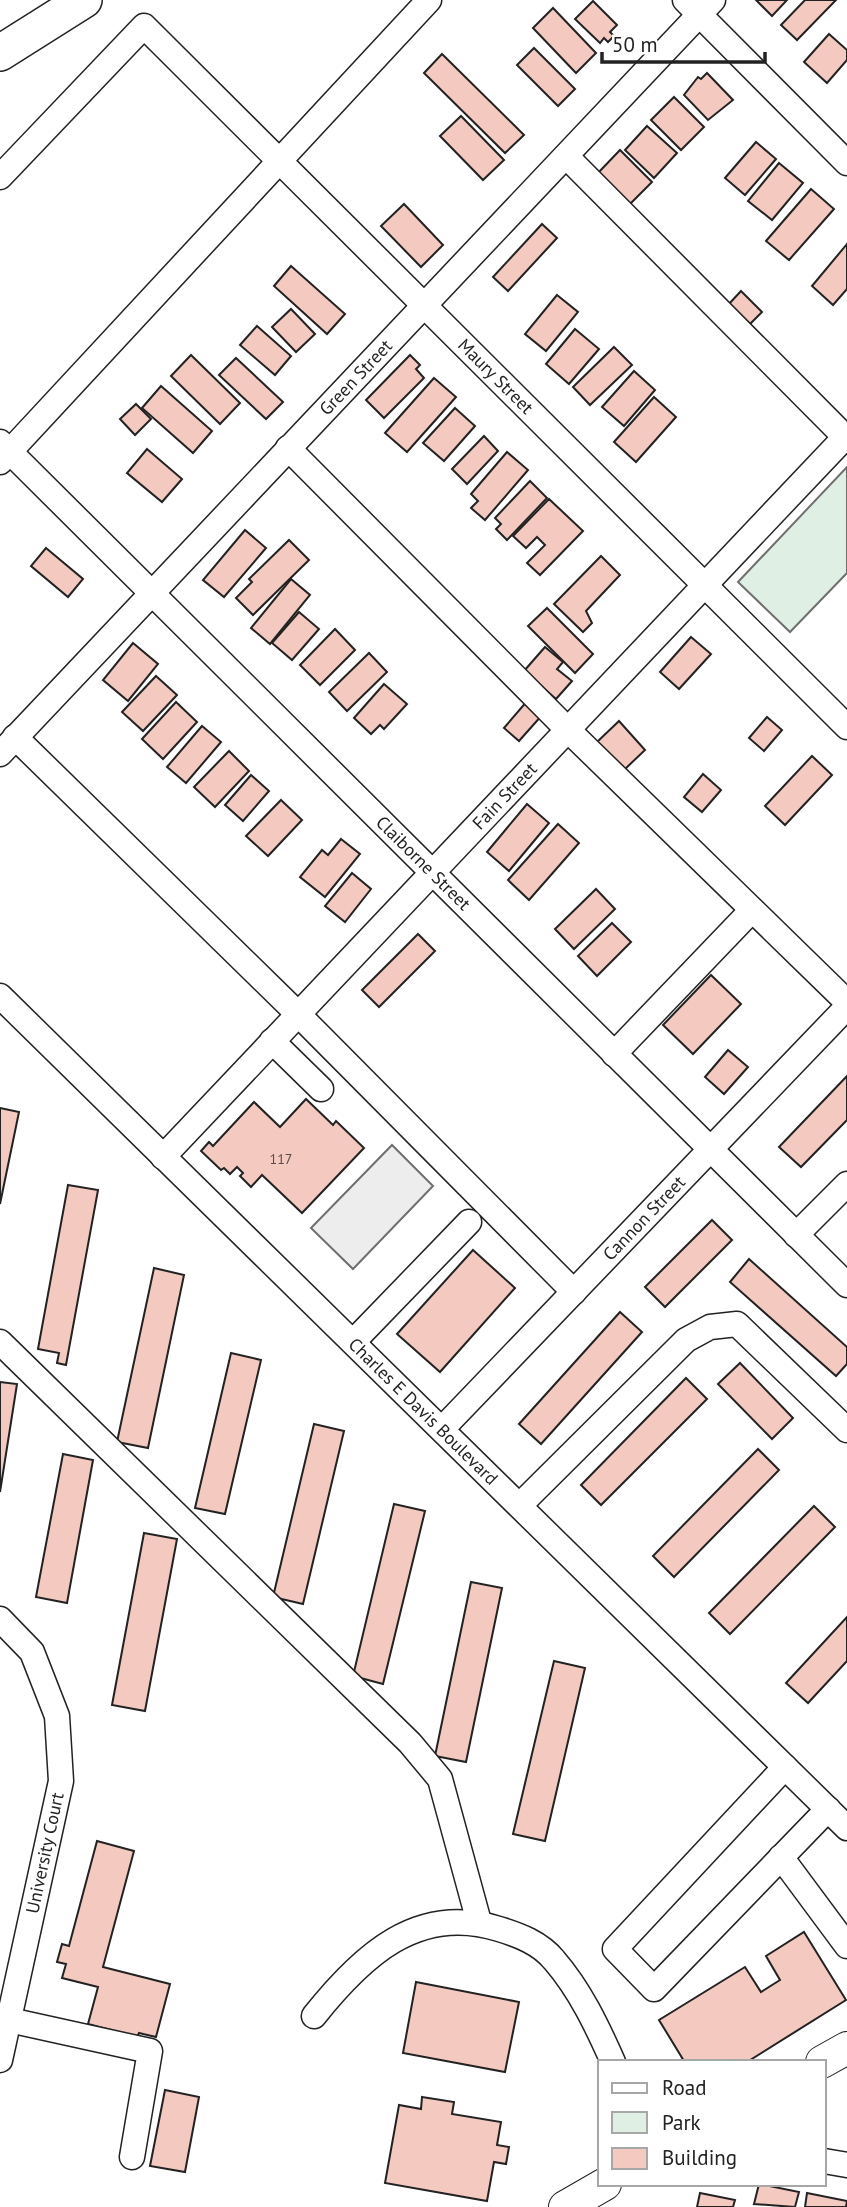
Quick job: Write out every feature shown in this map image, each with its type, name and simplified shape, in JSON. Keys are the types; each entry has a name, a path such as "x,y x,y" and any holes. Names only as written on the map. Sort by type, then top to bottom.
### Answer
{"highway":[{"path":"0,53 84,0"}],"main road":[{"path":"826,2060 847,2048"},
{"path":"565,2207 602,2186"}],"street":[{"path":"3,452 281,163 429,0"},
{"path":"699,5 847,163"},
{"name":"Green Street","path":"8,746 566,156 699,5"},
{"name":"Maury Street","path":"0,177 145,26 423,307 847,727"},
{"path":"566,156 846,437"},
{"name":"Fain Street","path":"163,1157 430,872 846,437"},
{"path":"288,448 567,729 847,1004"},
{"name":"Claiborne Street","path":"3,452 153,593 847,1285"},
{"path":"8,746 298,1013 574,1292"},
{"path":"614,1054 752,910"},
{"name":"Charles E Davis Boulevard","path":"0,996 847,1828"},
{"name":"Cannon Street","path":"442,1429 847,1004"},
{"path":"272,1041 321,1090"},
{"path":"796,1235 847,1184"},
{"path":"353,1342 469,1222"},
{"path":"520,1505 686,1340 710,1327 737,1324 847,1430"},
{"path":"0,1342 410,1743 440,1779 479,1922"},
{"name":"University Court","path":"0,1619 32,1652 57,1716 61,1781 5,2019 0,2060"},
{"path":"785,1766 615,1949 654,1989 828,1809"},
{"path":"781,1857 847,1946"},
{"path":"314,2016 346,1977 381,1946 426,1925 479,1922 526,1937 553,1958 594,2020 612,2060"},
{"path":"5,2019 150,2052 132,2157"},
{"path":"826,2161 847,2165"}],"green space":[{"path":"847,467 847,573 790,632 738,582"}],"shaded area":[{"path":"392,1145 433,1186 353,1269 311,1228"}],"building":[{"path":"756,0 787,0 772,16"},
{"path":"805,0 836,0 797,40 781,25"},
{"path":"593,1 617,25 610,32 614,36 608,42 604,38 600,43 575,19"},
{"path":"553,8 596,53 576,73 533,28"},
{"path":"829,34 847,50 847,60 827,83 804,62"},
{"path":"534,48 575,89 558,106 517,65"},
{"path":"442,54 524,135 505,153 424,73"},
{"path":"707,73 733,100 708,120 684,95 698,77 701,79"},
{"path":"674,97 704,127 681,150 651,120"},
{"path":"461,116 504,160 483,180 440,136"},
{"path":"647,126 677,153 654,178 625,150"},
{"path":"756,142 776,159 745,195 725,178"},
{"path":"620,150 652,182 629,205 597,174"},
{"path":"779,163 803,183 772,220 748,201"},
{"path":"811,189 834,209 789,260 766,241"},
{"path":"404,204 443,245 421,267 381,226"},
{"path":"542,224 557,238 508,291 493,277"},
{"path":"847,244 847,289 833,305 812,286"},
{"path":"291,266 345,314 327,334 274,286"},
{"path":"741,291 762,312 747,327 727,306"},
{"path":"557,295 578,312 546,351 525,334"},
{"path":"291,309 315,334 296,352 272,327"},
{"path":"257,326 291,356 275,375 240,345"},
{"path":"575,329 599,349 569,384 546,364"},
{"path":"614,347 632,365 590,405 573,387"},
{"path":"191,355 240,403 220,424 171,376"},
{"path":"410,355 420,365 416,369 424,378 384,418 366,400"},
{"path":"236,358 283,402 266,419 219,375"},
{"path":"634,371 655,390 624,426 602,407"},
{"path":"434,378 456,397 407,452 385,433"},
{"path":"161,386 212,431 193,453 142,408"},
{"path":"654,397 676,417 636,462 614,442"},
{"path":"136,404 151,419 135,435 120,419"},
{"path":"455,408 475,426 444,461 423,443"},
{"path":"484,436 498,451 467,484 452,469"},
{"path":"147,449 182,479 162,502 127,473"},
{"path":"507,452 528,470 485,520 471,508 478,501 471,494"},
{"path":"530,481 547,498 507,540 496,529 501,524 495,518"},
{"path":"549,499 583,531 540,575 527,563 545,545 537,537 526,548 513,536"},
{"path":"245,530 266,548 224,597 203,580"},
{"path":"289,540 309,560 253,615 236,598 252,582 249,579"},
{"path":"46,548 83,579 68,597 31,566"},
{"path":"601,556 620,575 586,611 592,623 583,632 554,604"},
{"path":"291,579 310,595 270,644 251,628"},
{"path":"547,608 593,654 575,673 528,626"},
{"path":"299,612 319,629 292,660 272,643"},
{"path":"335,629 355,650 320,685 300,665"},
{"path":"691,637 711,654 679,689 660,672"},
{"path":"133,643 158,664 128,701 103,680"},
{"path":"545,647 563,662 557,669 572,681 556,699 524,671"},
{"path":"369,653 387,672 347,711 329,692"},
{"path":"156,676 177,695 143,731 122,712"},
{"path":"384,684 407,704 384,729 380,725 371,734 354,718"},
{"path":"528,700 543,714 519,741 504,728"},
{"path":"176,702 197,722 163,759 142,739"},
{"path":"767,717 782,730 764,751 749,738"},
{"path":"619,721 645,750 624,770 597,742"},
{"path":"202,726 221,742 186,783 167,767"},
{"path":"229,751 249,771 215,807 194,787"},
{"path":"812,756 832,775 785,825 765,806"},
{"path":"703,774 721,790 702,812 684,797"},
{"path":"251,775 269,791 243,821 225,805"},
{"path":"281,800 302,820 268,856 246,836"},
{"path":"527,804 549,823 509,871 487,852"},
{"path":"558,824 579,843 529,900 508,880"},
{"path":"341,839 360,854 325,897 300,877 322,850 328,855"},
{"path":"352,873 371,889 345,922 325,906"},
{"path":"596,889 615,909 574,949 555,929"},
{"path":"612,923 631,942 597,976 578,956"},
{"path":"418,934 435,951 379,1007 362,990"},
{"path":"711,975 741,1004 693,1054 663,1025"},
{"path":"728,1050 748,1067 724,1094 705,1077"},
{"path":"847,1076 847,1120 801,1167 779,1147"},
{"path":"306,1099 333,1125 336,1121 364,1148 302,1213 262,1175 251,1187 240,1176 243,1173 237,1167 230,1174 224,1168 221,1170 201,1151 209,1142 213,1146 254,1102 280,1127"},
{"path":"0,1108 19,1112 0,1204"},
{"path":"68,1185 98,1190 66,1365 57,1363 59,1353 38,1349"},
{"path":"712,1220 732,1240 665,1307 645,1287"},
{"path":"473,1250 515,1288 440,1372 397,1334"},
{"path":"749,1259 847,1347 847,1364 836,1376 730,1282"},
{"path":"154,1268 184,1275 148,1448 117,1442"},
{"path":"620,1312 642,1332 541,1444 519,1424"},
{"path":"231,1353 261,1360 225,1514 195,1508"},
{"path":"740,1363 793,1418 772,1439 718,1384"},
{"path":"686,1378 707,1399 601,1505 581,1485"},
{"path":"0,1382 17,1384 0,1492"},
{"path":"314,1424 344,1431 303,1604 273,1597"},
{"path":"758,1449 779,1470 674,1577 653,1556"},
{"path":"63,1454 93,1460 67,1603 36,1597"},
{"path":"394,1504 425,1511 383,1684 353,1676"},
{"path":"814,1506 835,1527 730,1634 709,1613"},
{"path":"144,1533 177,1539 145,1711 112,1705"},
{"path":"471,1582 502,1588 466,1762 435,1756"},
{"path":"847,1617 847,1661 808,1703 786,1683"},
{"path":"554,1661 585,1668 545,1841 513,1834"},
{"path":"97,1841 134,1851 103,1967 170,1984 156,2037 139,2033 137,2037 88,2024 98,1987 62,1978 66,1964 57,1962 62,1944 69,1946"},
{"path":"804,1932 846,2000 750,2060 683,2060 659,2020 745,1967 761,1992 780,1980 766,1956"},
{"path":"416,1982 519,2002 505,2072 403,2053"},
{"path":"165,2090 199,2097 185,2172 150,2166"},
{"path":"422,2097 454,2102 452,2114 501,2122 497,2145 509,2147 506,2164 494,2162 487,2201 385,2183 399,2105 421,2109"},
{"path":"758,2186 799,2192 795,2207 754,2204"},
{"path":"700,2193 735,2200 733,2207 697,2207"},
{"path":"807,2193 847,2201 846,2207 805,2207"}]}
